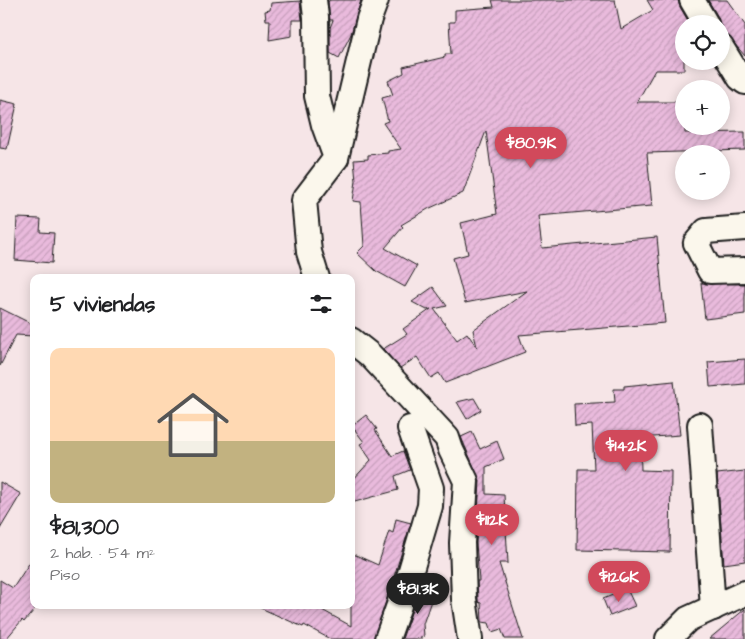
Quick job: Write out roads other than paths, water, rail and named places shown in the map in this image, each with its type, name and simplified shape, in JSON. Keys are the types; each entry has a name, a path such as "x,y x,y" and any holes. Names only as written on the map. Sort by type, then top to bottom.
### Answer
{"street":[{"path":"314,0 317,96 324,124 336,158"},
{"path":"316,274 309,252 304,200 336,158 369,19 376,0"},
{"path":"692,0 701,15"},
{"path":"730,62 740,78 745,82"},
{"path":"745,228 706,231 696,243 710,271 745,270"},
{"path":"355,343 370,355 447,438 466,481 462,543 464,590 470,639"},
{"path":"700,424 713,608"},
{"path":"387,639 409,577 430,506 431,488 410,428"},
{"path":"668,639 688,619 745,593"}]}
